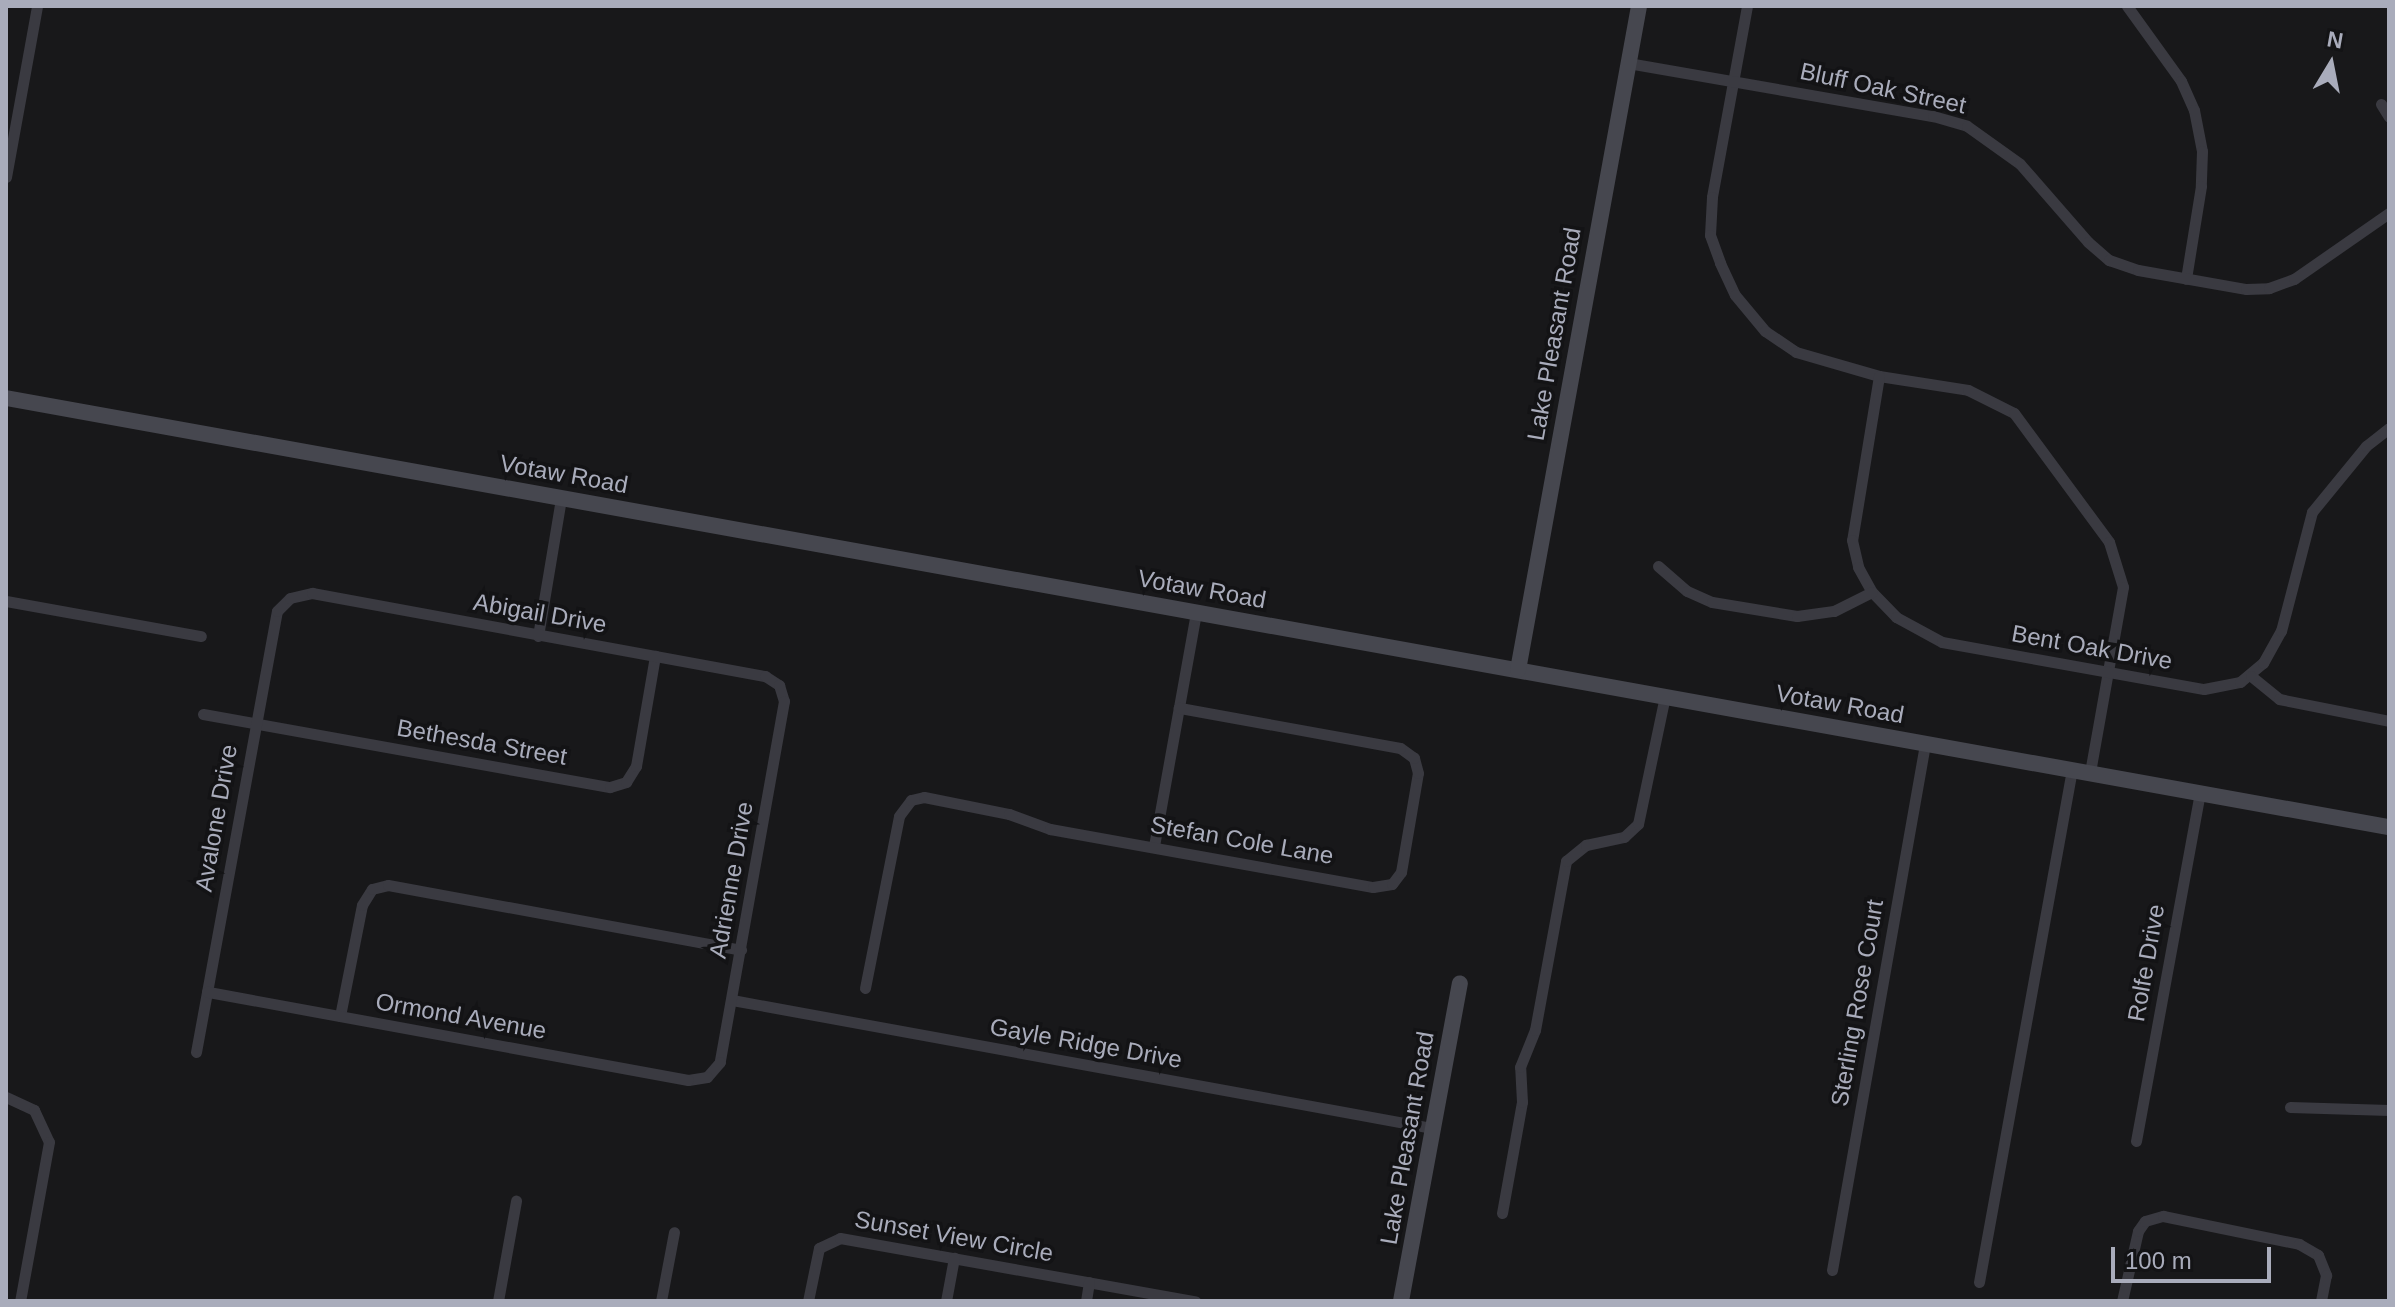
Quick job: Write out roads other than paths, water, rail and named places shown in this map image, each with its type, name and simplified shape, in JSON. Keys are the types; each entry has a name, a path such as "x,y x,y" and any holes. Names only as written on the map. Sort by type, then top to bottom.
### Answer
{"street":[{"path":"6,177 37,6"},
{"name":"Lake Pleasant Road","path":"1518,670 1639,6"},
{"path":"1747,6 1710,235 1735,295 1765,331 1796,352 1879,376 1968,390 2014,413 2119,562 2123,587 2090,773"},
{"path":"2127,6 2173,69 2194,110 2202,151 2201,186 2186,279"},
{"name":"Bluff Oak Street","path":"1628,63 1967,126 2020,164 2109,260 2186,279 2269,288 2294,279 2389,213"},
{"path":"2381,104 2389,117"},
{"name":"Bent Oak Drive","path":"1879,376 1852,518 1858,567 1872,592 1916,633 1942,642 2204,689 2251,676"},
{"name":"Votaw Road","path":"6,398 2389,827"},
{"path":"2389,428 2366,446 2312,512 2281,631 2251,676 2279,699 2389,721"},
{"path":"538,636 561,498"},
{"path":"1658,566 1687,591 1712,602 1797,616 1834,611 1872,592"},
{"name":"Abigail Drive","path":"290,598 312,593 765,676 779,685"},
{"name":"Avalone Drive","path":"196,1052 277,611 290,598"},
{"path":"6,601 201,636"},
{"path":"1154,846 1196,612"},
{"name":"Bethesda Street","path":"203,714 610,787 626,782 636,766 655,656"},
{"name":"Adrienne Drive","path":"707,1077 720,1062 732,1000 784,701 779,685"},
{"path":"1502,1213 1522,1102 1520,1067 1535,1030 1566,861 1586,845 1615,840 1638,824 1665,696"},
{"name":"Stefan Cole Lane","path":"865,988 899,816 911,800 924,797 1009,814 1050,829 1373,887 1392,884 1401,872 1418,773 1414,758 1400,748 1179,708"},
{"name":"Sterling Rose Court","path":"1832,1270 1925,744"},
{"path":"1979,1282 2072,769"},
{"name":"Rolfe Drive","path":"2136,1141 2200,793"},
{"path":"340,1016 362,905 372,889 388,885 741,950"},
{"name":"Lake Pleasant Road","path":"1401,1301 1460,983"},
{"name":"Ormond Avenue","path":"207,992 688,1080 707,1077"},
{"name":"Gayle Ridge Drive","path":"732,1000 1432,1128"},
{"path":"6,1097 34,1110 49,1142 20,1301"},
{"path":"2290,1107 2389,1110"},
{"path":"498,1301 516,1201"},
{"path":"2122,1301 2138,1231 2145,1221 2163,1216 2299,1244 2318,1255 2326,1275 2321,1301"},
{"path":"661,1301 674,1232"},
{"name":"Sunset View Circle","path":"808,1301 819,1248 829,1240 954,1258 1195,1301"},
{"path":"946,1301 954,1258"},
{"path":"1086,1301 1089,1282"}]}
